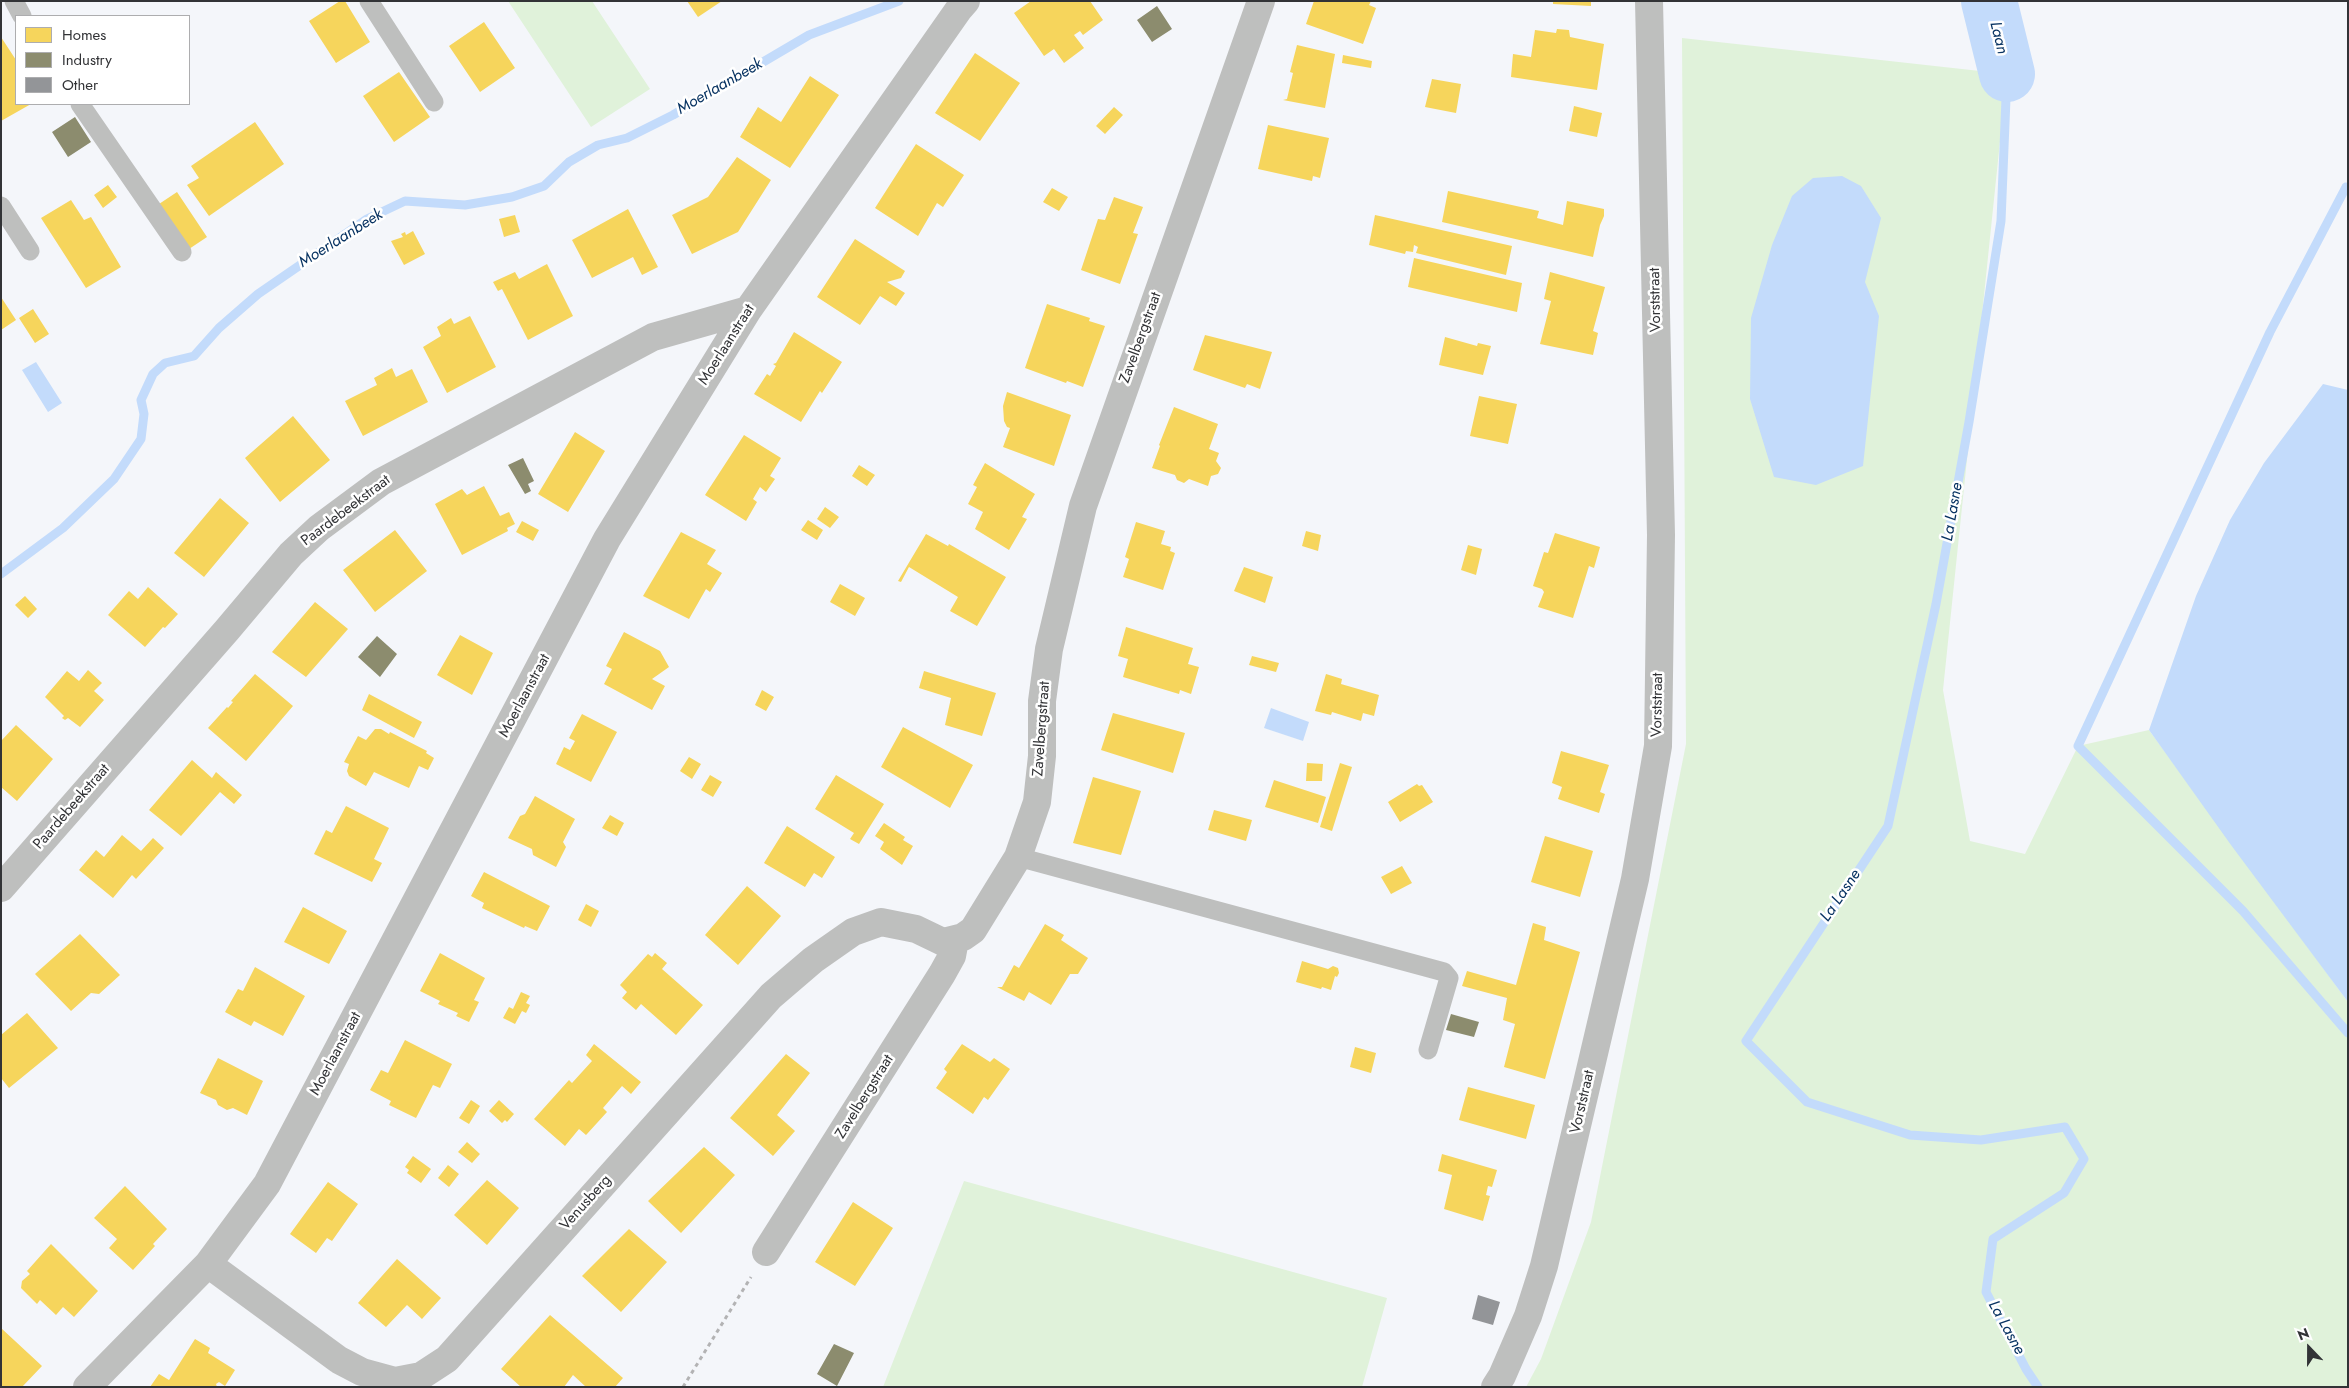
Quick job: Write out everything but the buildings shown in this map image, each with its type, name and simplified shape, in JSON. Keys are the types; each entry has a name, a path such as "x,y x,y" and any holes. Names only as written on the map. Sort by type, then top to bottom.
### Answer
{"street":[{"name":"Moerlaanstraat","path":"87,1387 208,1264 267,1184 607,539 748,310 966,1"},
{"name":"Zavelbergstraat","path":"766,1252 942,974 952,956 954,940 973,930 1018,857 1037,802 1042,756 1042,701 1049,649 1083,506 1261,1"},
{"name":"Vorststraat","path":"1495,1387 1502,1376 1528,1316 1544,1266 1635,878 1658,746 1661,535 1649,1"},
{"name":"Paardebeekstraat","path":"1,888 291,554 319,528 382,482 653,337 748,310"},
{"name":"Venusberg","path":"208,1264 346,1364 362,1372 395,1382 421,1376 447,1359 771,996 814,960 853,932 881,922 916,929 934,940 943,942 954,940"}],"lane":[{"path":"14,1 21,15"},
{"path":"369,1 434,102"},
{"path":"81,105 182,252"},
{"path":"1,206 30,251"},
{"path":"1018,857 1444,972 1449,978 1428,1050"}],"path":[{"path":"683,1387 766,1252"}],"green space":[{"path":"508,1 592,1 650,89 591,127"},
{"path":"1682,38 2007,74 1943,690 1970,841 2025,854 2078,746 2149,730 2348,1002 2348,1387 1526,1387 1541,1359 1591,1222 1686,744"},
{"path":"964,1181 1387,1298 1362,1387 883,1387"}],"water":[{"path":"1842,176 1861,186 1881,218 1865,282 1879,316 1863,466 1816,485 1774,477 1750,399 1751,318 1772,245 1792,196 1813,178"},
{"path":"36,362 62,403 48,412 22,370"},
{"path":"2323,384 2348,390 2348,1002 2231,845 2149,730 2196,596 2230,520 2264,463"},
{"path":"1271,708 1309,722 1303,741 1264,728"}],"waterway":[{"name":"Moerlaanbeek","path":"1,574 63,528 114,479 141,439 144,414 141,400 153,374 165,363 194,356 219,328 258,294 367,219 405,201 465,205 512,197 544,186 569,162 598,145 627,138 673,115 809,35 899,1"},
{"name":"Laan","path":"1989,1 2007,74"},
{"name":"La Lasne","path":"2007,74 2001,221 1969,422 1936,604 1888,826 1746,1041 1807,1102 1910,1135 1981,1140 2065,1127 2084,1159 2064,1193 1993,1239 1986,1292 2026,1369 2038,1387"},
{"path":"2348,189 2346,187 2270,332 2078,746 2243,911 2348,1033"}]}
